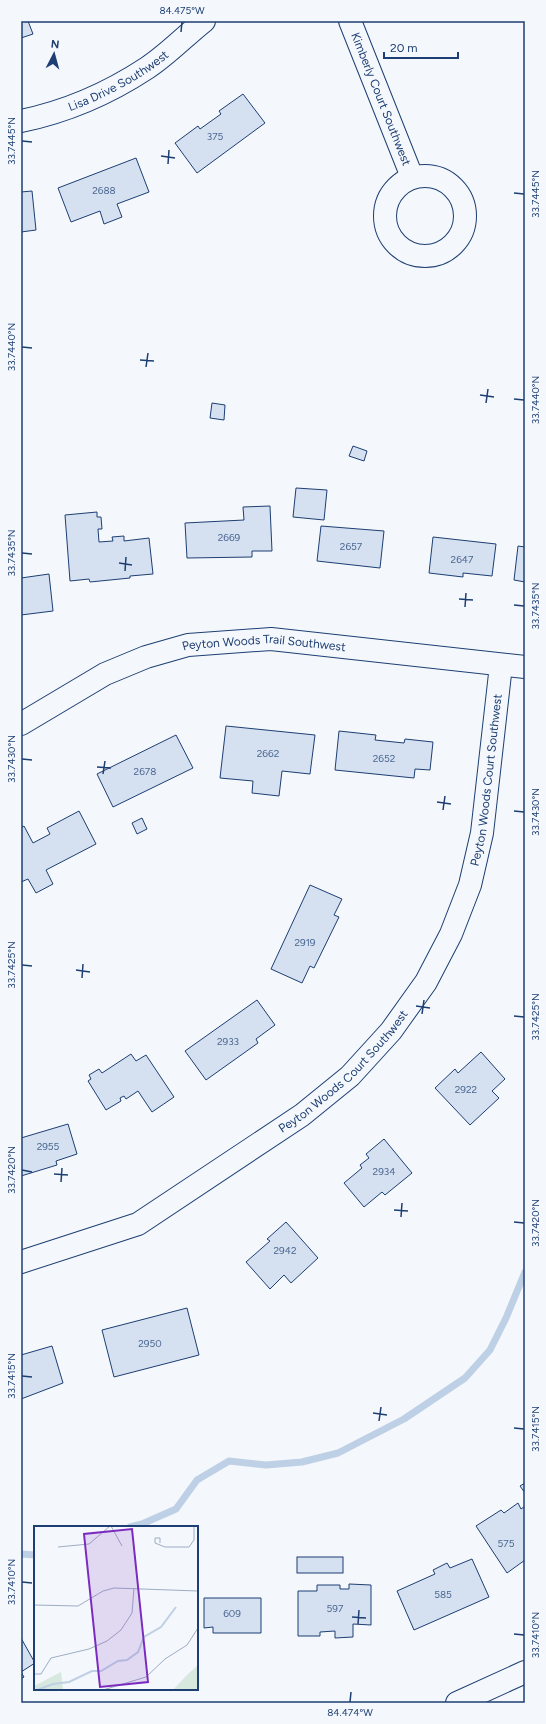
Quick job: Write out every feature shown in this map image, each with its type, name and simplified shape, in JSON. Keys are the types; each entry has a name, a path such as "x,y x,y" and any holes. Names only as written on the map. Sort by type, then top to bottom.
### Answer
{"street":[{"name":"Lisa Drive Southwest","path":"21,121 41,117 96,97 148,67 204,21"},
{"name":"Kimberly Court Southwest","path":"350,21 412,178"},
{"name":"Peyton Woods Trail Southwest","path":"21,724 105,674 146,657 188,645 271,639 525,667"},
{"name":"Peyton Woods Court Southwest","path":"21,1262 138,1224 302,1115 350,1076 391,1032 430,975 451,934 470,884 482,833 501,665"},
{"path":"457,1703 525,1672"}],"building":[{"path":"21,21 28,21 33,34 21,38"},
{"path":"243,94 265,123 197,173 175,143 198,126 200,129 221,114 219,111"},
{"path":"136,158 149,192 117,204 122,217 104,224 100,211 71,222 58,188"},
{"path":"32,191 36,230 21,232 21,192"},
{"path":"212,403 225,405 224,420 210,418"},
{"path":"353,446 367,451 364,461 349,456"},
{"path":"296,488 327,490 324,520 293,517"},
{"path":"270,506 272,551 252,551 252,557 187,558 185,523 244,520 243,507"},
{"path":"97,512 97,517 101,517 102,529 98,529 99,542 113,541 112,537 124,536 124,541 149,538 153,574 90,582 89,579 70,581 65,515"},
{"path":"321,526 384,531 380,568 317,561"},
{"path":"433,537 496,544 492,576 463,573 463,577 429,573"},
{"path":"518,546 525,547 525,582 514,580"},
{"path":"49,574 53,611 21,615 21,578"},
{"path":"226,726 315,735 310,774 282,771 279,796 252,793 253,781 220,778"},
{"path":"339,731 376,735 375,740 404,743 405,739 433,742 430,770 415,769 414,778 335,770"},
{"path":"176,735 193,768 113,807 97,774"},
{"path":"79,811 96,844 46,870 53,884 36,893 28,879 21,882 21,828 24,826 33,843 50,834 47,828"},
{"path":"142,818 147,829 137,834 132,823"},
{"path":"310,885 342,899 334,915 339,917 314,968 310,966 302,983 271,969"},
{"path":"257,1000 275,1025 256,1039 258,1043 206,1080 185,1051"},
{"path":"481,1052 505,1079 492,1091 499,1098 470,1125 435,1088 455,1069 458,1073"},
{"path":"131,1054 136,1061 146,1055 174,1097 152,1112 138,1091 126,1099 124,1096 120,1098 121,1101 106,1110 88,1081 91,1079 89,1075 99,1069 102,1073"},
{"path":"68,1124 77,1154 56,1161 57,1165 21,1176 21,1138"},
{"path":"384,1139 412,1173 385,1195 382,1192 364,1207 344,1183 362,1168 360,1165 369,1158 366,1154"},
{"path":"286,1222 318,1258 291,1283 284,1275 270,1289 246,1262 270,1241 267,1239"},
{"path":"187,1308 199,1355 114,1377 102,1330"},
{"path":"52,1346 63,1383 21,1399 21,1355"},
{"path":"525,1483 525,1493 520,1486"},
{"path":"518,1503 521,1509 525,1506 525,1560 507,1573 476,1526 501,1510 504,1513"},
{"path":"297,1557 343,1557 343,1573 297,1573"},
{"path":"472,1559 489,1597 414,1630 397,1591 435,1574 433,1570 447,1563 450,1568"},
{"path":"349,1584 371,1585 371,1625 353,1624 353,1637 335,1638 335,1631 320,1632 320,1636 298,1636 298,1591 317,1591 317,1585 340,1585 340,1589 349,1589"},
{"path":"204,1598 261,1598 261,1633 213,1633 213,1627 204,1628"},
{"path":"21,1638 34,1664 21,1672"},
{"path":"21,1672 24,1677 21,1679"}],"waterway":[{"path":"134,1526 176,1509 197,1480 229,1461 266,1465 302,1462 338,1453 404,1419 465,1378 490,1350 506,1318 525,1272"},
{"path":"21,1554 34,1555"}]}
